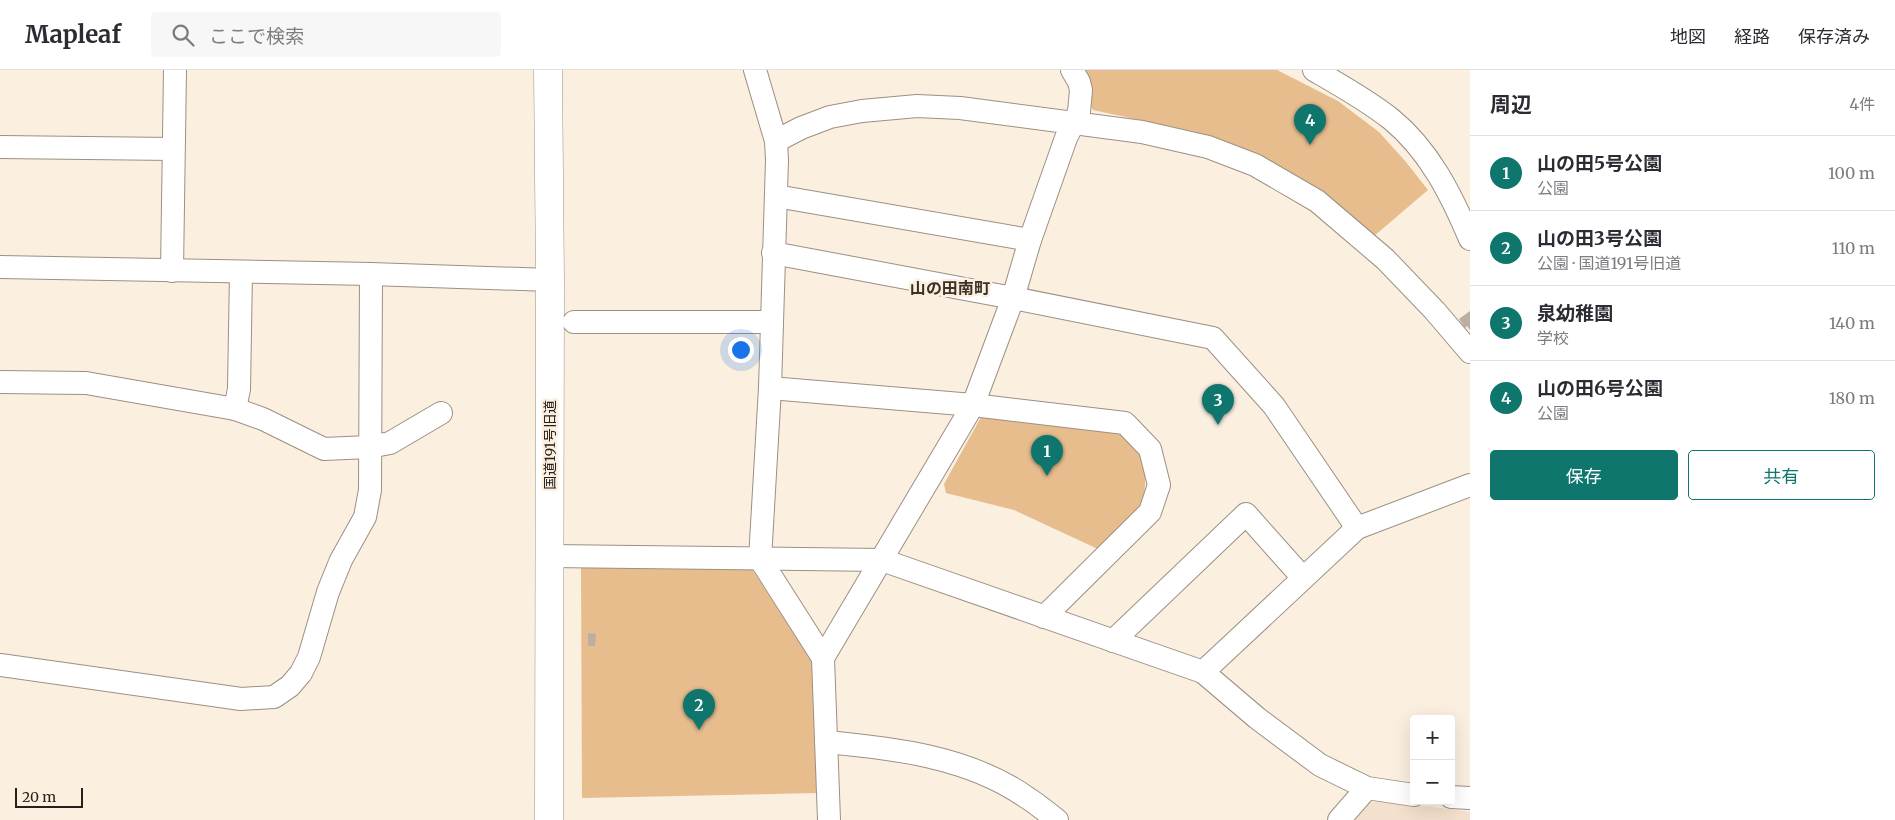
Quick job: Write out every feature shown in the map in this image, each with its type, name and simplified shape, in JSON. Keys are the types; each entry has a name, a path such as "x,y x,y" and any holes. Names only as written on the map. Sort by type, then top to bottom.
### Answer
{"street":[{"path":"172,271 175,70"},
{"name":"国道191号旧道","path":"548,70 550,280 549,820"},
{"path":"755,70 776,141 770,388 760,559 823,658 829,820"},
{"path":"823,658 973,405 1013,298 1030,240 1073,123 1079,112 1081,90 1072,70"},
{"path":"1314,70 1371,104 1402,130 1438,173 1468,228"},
{"path":"776,141 801,128 830,117 862,111 918,106 960,108 1142,132 1208,147 1263,169 1317,201 1385,259 1435,311 1470,352"},
{"path":"0,147 173,148"},
{"path":"776,196 1030,240"},
{"path":"773,254 1013,298 1213,338 1274,406 1357,528"},
{"path":"0,267 371,274 550,280"},
{"path":"235,409 239,372 241,272"},
{"path":"0,665 241,699 274,696 290,686 310,658 328,592 341,560 365,517 370,490 371,274"},
{"path":"574,322 772,322"},
{"path":"0,382 86,384 235,409 263,419 324,449 369,447 390,443 441,413"},
{"path":"770,388 973,405 1125,423 1150,449 1159,485 1150,512 1044,617"},
{"path":"1203,672 1357,528 1470,485"},
{"path":"1113,641 1246,514 1303,578"},
{"path":"550,556 882,560 1203,672 1257,718 1320,765 1367,788 1410,794"},
{"path":"826,742 908,753 969,768 1026,796 1056,820"},
{"path":"1339,820 1367,788"},
{"path":"1455,797 1470,798"}],"shaded area":[{"path":"1079,70 1277,70 1338,101 1379,132 1428,190 1374,236 1265,158 1195,132 1093,110 1086,98"},
{"path":"981,417 1119,429 1140,446 1146,468 1144,503 1100,550 1014,510 946,493 944,484"},
{"path":"581,566 751,568 816,667 818,793 582,798"},
{"path":"1381,800 1470,812 1470,820 1350,820 1368,803"}],"building":[{"path":"1470,311 1470,330 1467,326 1465,328 1459,319"},
{"path":"588,633 596,634 595,646 588,646"}],"place":[{"name":"山の田6号公園","path":"1310,145"},
{"name":"泉幼稚園","path":"1218,425"},
{"name":"山の田5号公園","path":"1047,476"},
{"name":"山の田3号公園","path":"699,730"}],"district":[{"name":"山の田南町","path":"950,288"}]}
